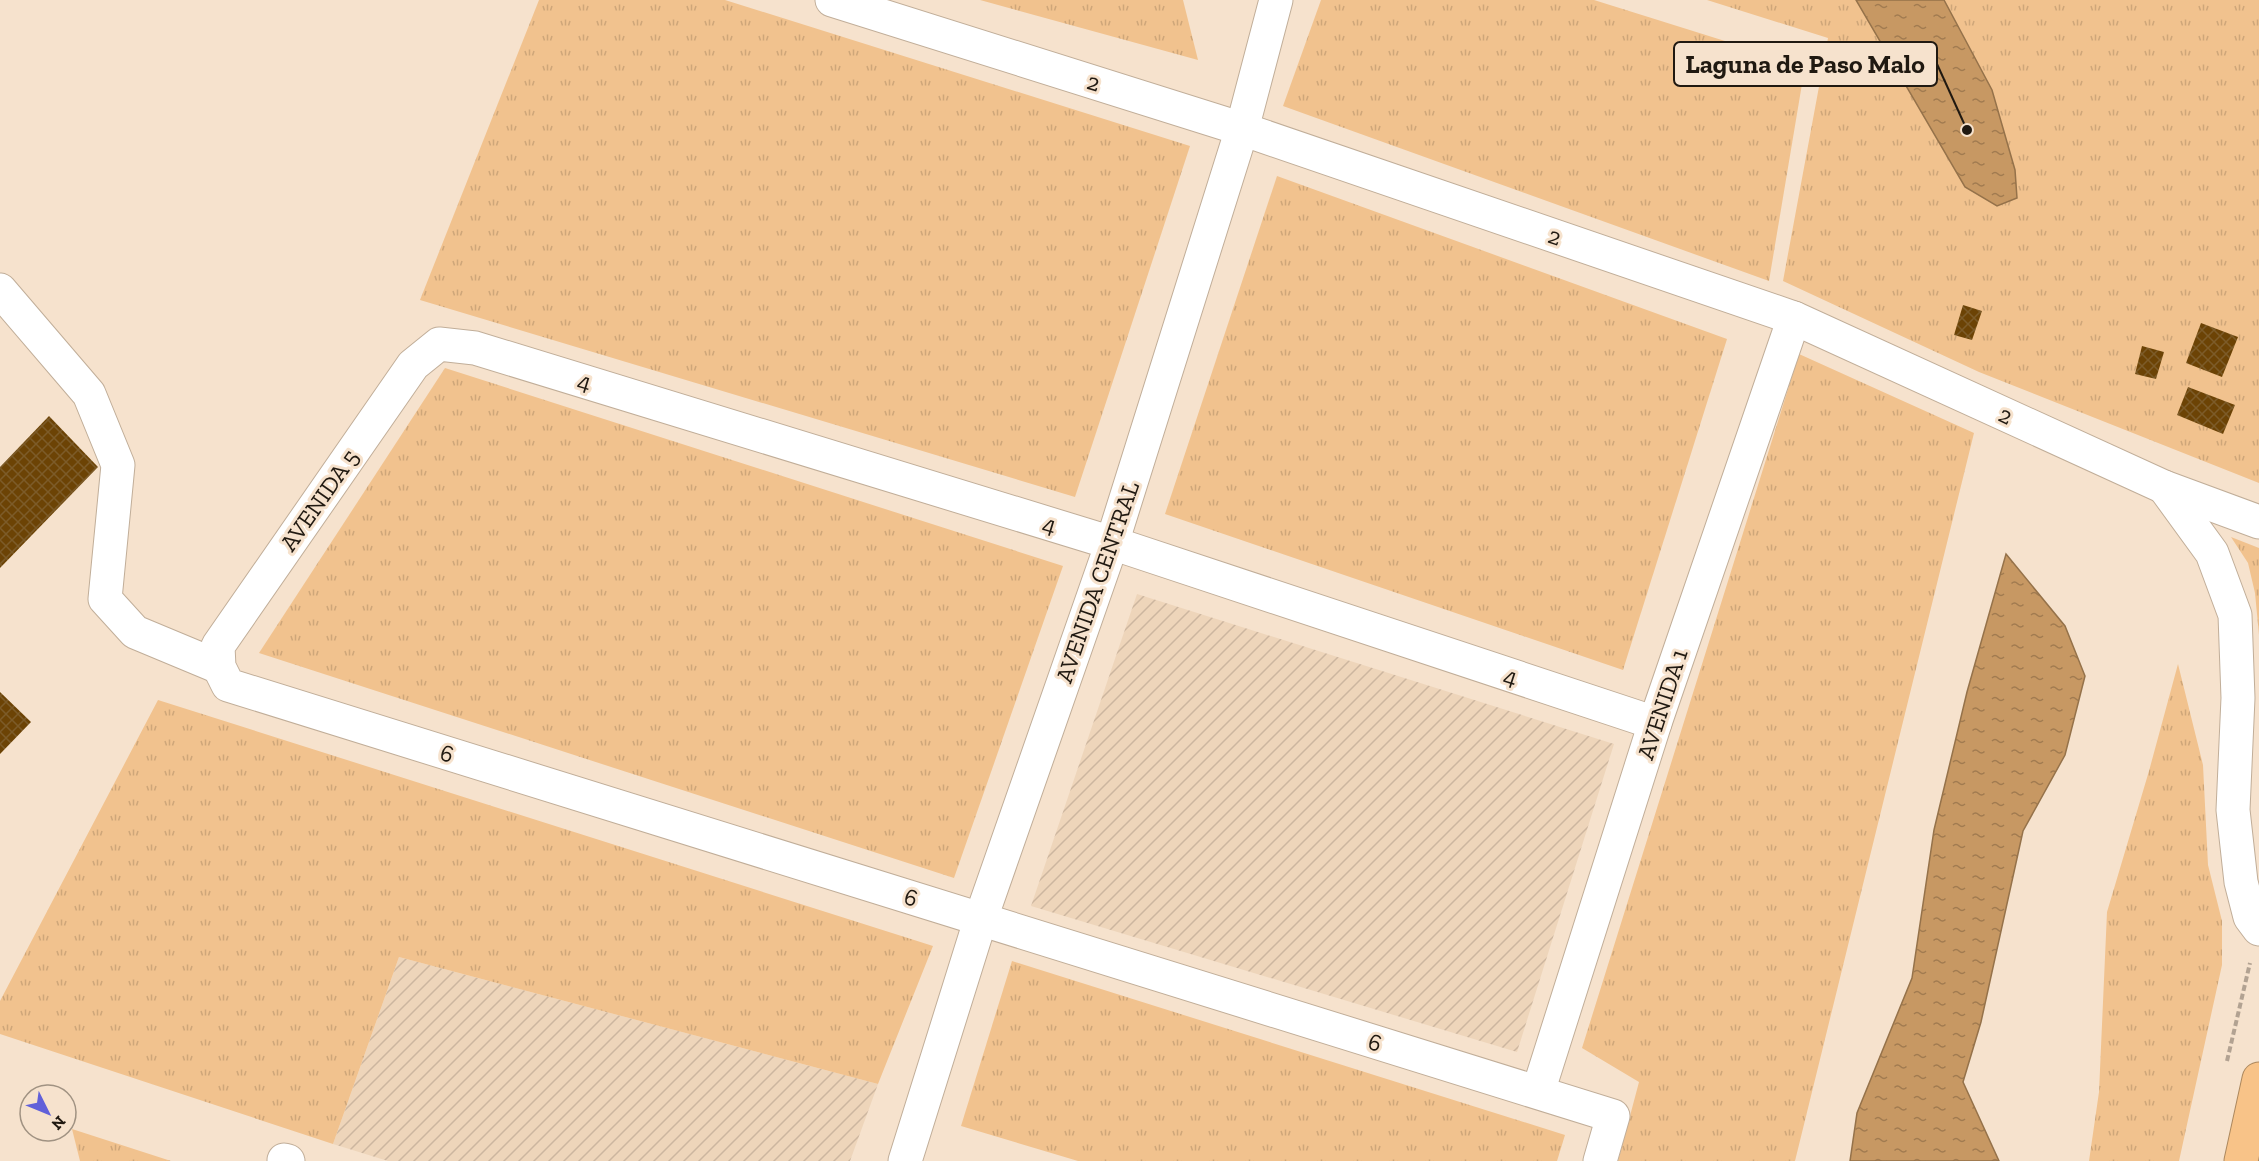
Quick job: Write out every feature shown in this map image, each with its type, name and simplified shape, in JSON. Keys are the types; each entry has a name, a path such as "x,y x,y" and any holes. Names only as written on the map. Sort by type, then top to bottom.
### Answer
{"highway":[{"path":"2241,1161 2259,1079"}],"street":[{"name":"2","path":"832,0 1242,129 1794,318 2164,487 2259,522"},
{"name":"AVENIDA CENTRAL","path":"905,1161 981,918 1112,543 1242,129 1276,0"},
{"path":"0,290 89,394 118,465 105,600 135,632 219,668"},
{"name":"AVENIDA 1","path":"1538,1092 1655,723 1794,318"},
{"name":"4","path":"440,344 475,348 1112,543 1655,723"},
{"name":"AVENIDA 5","path":"219,668 218,646 413,365 440,344"},
{"path":"2164,487 2212,553 2235,615 2238,698 2233,810 2241,882 2250,917 2258,928"},
{"name":"6","path":"219,668 228,685 1613,1116 1599,1161"}],"path":[{"path":"2226,1068 2258,928"}],"shaded area":[{"path":"1137,594 1614,744 1517,1052 1031,906"},
{"path":"399,957 878,1084 850,1161 388,1161 333,1144"}],"green space":[{"path":"539,0 725,0 1190,146 1075,497 420,300"},
{"path":"980,0 1183,0 1198,60"},
{"path":"1321,0 1594,0 1805,66 1769,281 1283,106"},
{"path":"1707,0 1856,0 1965,187 1992,90 1944,0 2259,0 2259,483 1979,372 1783,281 1828,38"},
{"path":"1277,176 1727,339 1623,670 1165,514"},
{"path":"1799,354 1974,433 1795,1161 1618,1161 1639,1082 1582,1048"},
{"path":"445,368 1063,566 954,878 259,653"},
{"path":"2231,537 2259,548 2259,635 2255,593 2248,563"},
{"path":"2178,664 2203,765 2208,865 2222,921 2222,965 2179,1161 2089,1161 2099,1092 2107,912"},
{"path":"158,700 933,946 878,1084 399,957 333,1144 0,1034 0,1001"},
{"path":"1012,961 1565,1135 1557,1161 1078,1161 961,1126"},
{"path":"78,1131 171,1161 80,1161 76,1143 78,1143"}],"water":[{"path":"1856,0 1944,0 1992,90 2015,170 2017,198 1997,206 1965,187"},
{"path":"2006,554 2065,626 2085,676 2065,755 2023,831 1981,1022 1963,1082 1999,1161 1850,1161 1857,1113 1912,978 1934,830 1967,692"}],"building":[{"path":"1963,305 1982,311 1972,340 1954,335"},
{"path":"2201,323 2238,337 2222,377 2186,363"},
{"path":"2142,346 2164,352 2156,379 2135,374"},
{"path":"2188,387 2235,405 2223,434 2177,415"},
{"path":"49,416 98,467 0,568 0,467"},
{"path":"0,692 31,722 0,754"}],"place":[{"name":"Laguna de Paso Malo","path":"1967,130"}]}
